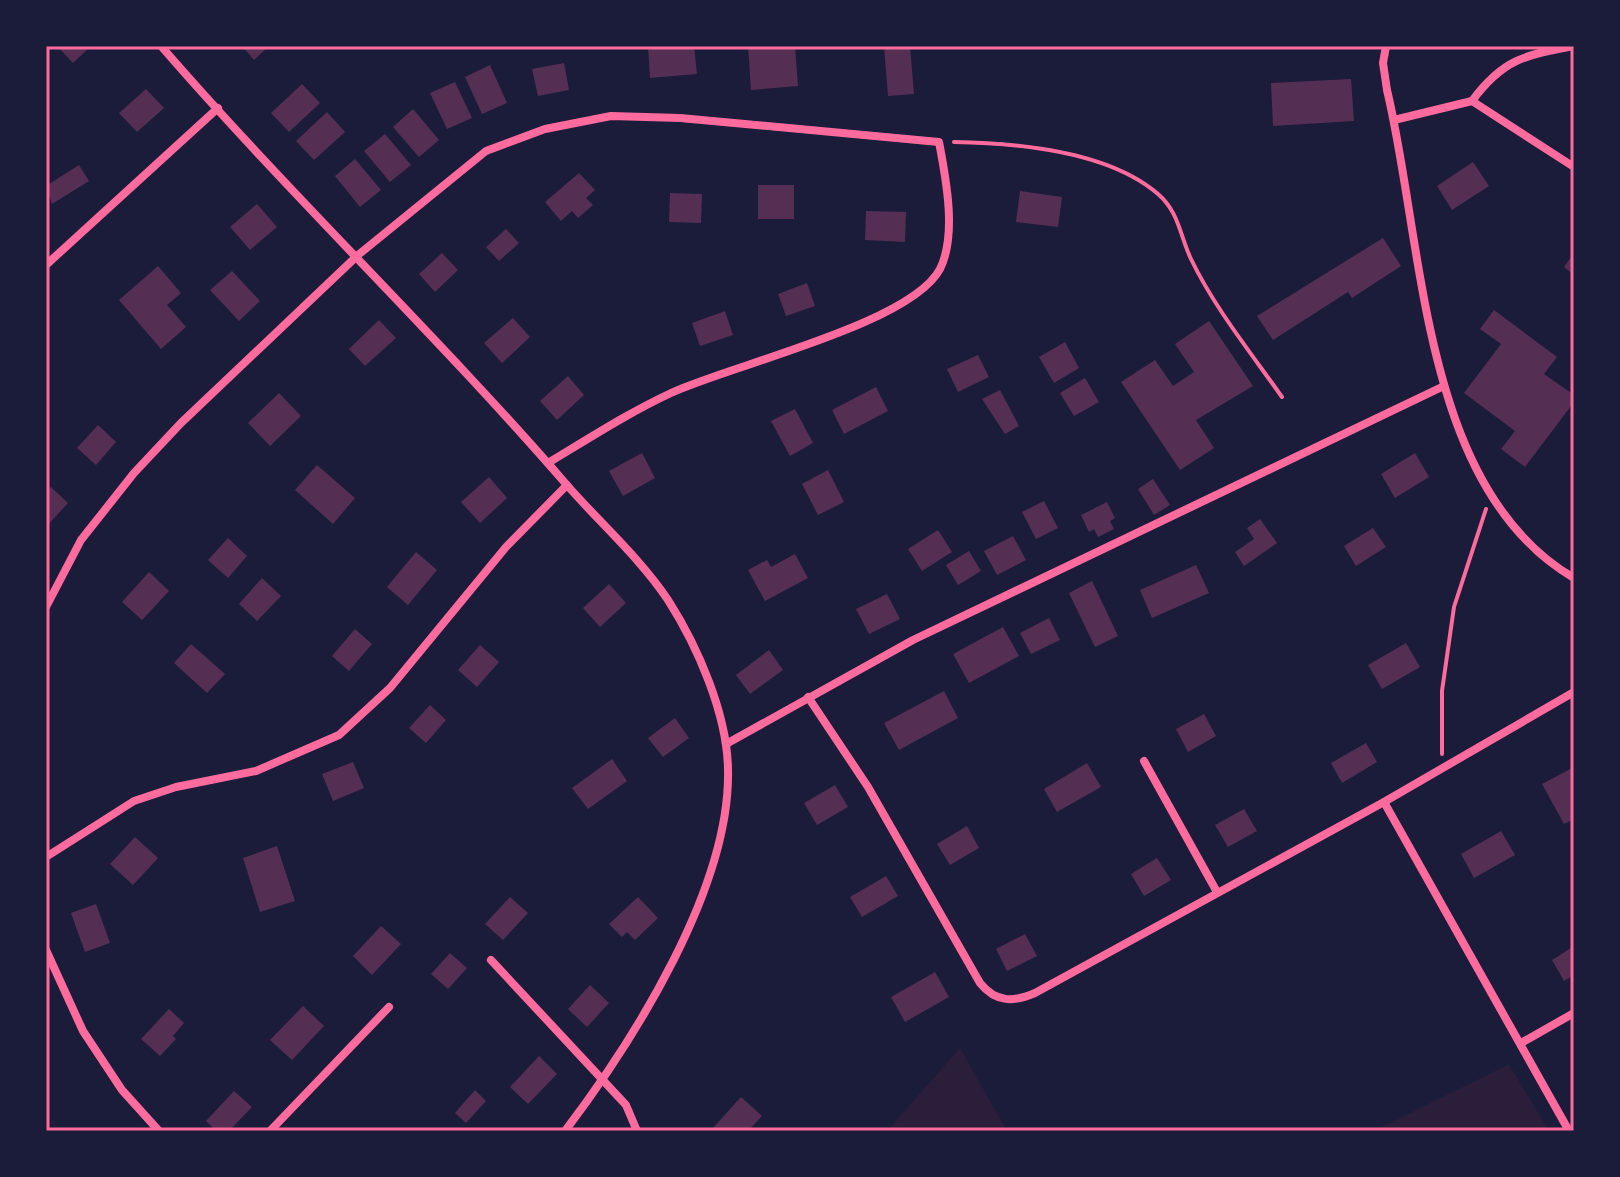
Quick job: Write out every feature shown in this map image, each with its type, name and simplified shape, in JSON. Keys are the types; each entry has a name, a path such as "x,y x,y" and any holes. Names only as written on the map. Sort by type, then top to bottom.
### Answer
{"street":[{"path":"161,46 358,255 667,598 685,629 715,703 726,744 727,803 698,905 653,998 604,1080 565,1131"},
{"path":"1386,46 1383,63 1444,386 1459,436 1490,495 1527,539 1574,578"},
{"path":"1394,120 1472,101 1489,78 1510,62 1574,46"},
{"path":"1472,101 1574,167"},
{"path":"46,265 218,108"},
{"path":"46,607 81,540 134,473 249,356 358,255 486,151 514,139 583,119 611,116 680,118 939,142 948,193 944,259 936,275 917,294 881,314 669,394 548,463"},
{"path":"726,744 808,697 1016,589 1444,386"},
{"path":"46,857 134,801 176,787 256,771 339,735 390,688 506,547 567,485"},
{"path":"808,697 868,787 980,983 990,995 1005,1000 1035,993 1384,802 1574,692"},
{"path":"1144,761 1217,892"},
{"path":"1384,802 1569,1131"},
{"path":"46,950 83,1031 122,1090 159,1131"},
{"path":"491,960 626,1105 637,1131"},
{"path":"270,1131 389,1007"},
{"path":"1521,1043 1574,1013"}],"path":[{"path":"939,142 1011,143 1059,152 1142,182 1160,195 1174,212 1191,258 1282,397"},
{"path":"1442,768 1442,691 1454,607 1490,495"}],"shaded area":[{"path":"960,1048 1007,1131 887,1131"},
{"path":"1509,1064 1549,1131 1374,1131"}],"building":[{"path":"57,46 91,46 73,63"},
{"path":"242,46 269,46 254,60"},
{"path":"648,46 694,46 697,74 650,78"},
{"path":"748,46 795,46 798,86 751,90"},
{"path":"884,46 910,46 914,94 888,96"},
{"path":"564,63 569,90 538,96 532,69"},
{"path":"490,65 507,103 482,114 465,77"},
{"path":"1351,79 1354,121 1273,126 1271,83"},
{"path":"455,82 472,118 447,129 430,93"},
{"path":"302,84 320,103 289,132 271,113"},
{"path":"146,89 164,108 137,132 119,113"},
{"path":"413,109 439,140 419,157 393,127"},
{"path":"327,112 345,132 314,160 296,141"},
{"path":"385,134 411,165 390,182 364,151"},
{"path":"355,159 381,190 360,207 335,176"},
{"path":"1473,162 1489,186 1452,210 1437,186"},
{"path":"79,165 89,181 52,204 46,186"},
{"path":"579,173 595,190 586,198 593,205 578,218 572,211 561,221 545,202"},
{"path":"758,185 794,185 794,219 758,219"},
{"path":"1020,191 1062,197 1058,227 1016,222"},
{"path":"670,193 702,194 701,223 669,222"},
{"path":"257,204 277,227 250,250 230,227"},
{"path":"866,211 906,212 905,242 865,240"},
{"path":"506,229 519,243 499,261 486,247"},
{"path":"1383,238 1401,266 1352,298 1348,292 1273,340 1257,316"},
{"path":"442,253 458,270 435,292 419,274"},
{"path":"1574,253 1574,275 1564,267"},
{"path":"158,266 181,293 167,305 186,327 161,349 119,300"},
{"path":"232,271 260,301 239,321 210,290"},
{"path":"807,283 815,306 786,316 778,294"},
{"path":"1494,310 1557,357 1544,374 1574,395 1574,402 1525,467 1501,449 1515,431 1464,393 1501,344 1480,329"},
{"path":"725,311 733,335 700,346 692,323"},
{"path":"513,318 530,337 502,363 484,343"},
{"path":"379,320 396,338 365,366 349,349"},
{"path":"1209,321 1253,386 1196,420 1214,448 1180,470 1121,382 1155,360 1173,386 1194,372 1175,344"},
{"path":"1065,342 1079,368 1054,383 1039,357"},
{"path":"978,355 989,377 958,392 947,369"},
{"path":"568,376 584,395 557,420 540,401"},
{"path":"1085,378 1099,402 1074,416 1060,393"},
{"path":"876,387 888,411 844,434 832,410"},
{"path":"1000,390 1019,426 1005,434 982,399"},
{"path":"279,393 301,416 270,446 248,423"},
{"path":"795,409 813,443 790,456 771,421"},
{"path":"98,425 116,442 96,465 77,448"},
{"path":"642,453 655,478 623,496 609,471"},
{"path":"1415,453 1429,477 1395,498 1381,474"},
{"path":"317,465 355,498 333,524 295,490"},
{"path":"828,470 844,502 818,515 802,484"},
{"path":"489,477 507,498 480,523 461,502"},
{"path":"1153,479 1170,505 1154,515 1138,489"},
{"path":"51,487 68,503 46,527 46,492"},
{"path":"1044,501 1058,528 1036,539 1022,512"},
{"path":"1107,502 1115,518 1110,521 1114,529 1098,537 1094,529 1089,532 1081,515"},
{"path":"1260,519 1277,543 1244,566 1235,552 1254,539 1247,528"},
{"path":"1373,528 1386,547 1356,566 1344,546"},
{"path":"938,530 952,552 922,571 908,549"},
{"path":"1013,536 1026,560 997,575 984,551"},
{"path":"228,538 247,556 228,578 208,560"},
{"path":"969,551 981,571 958,585 946,565"},
{"path":"416,552 437,570 408,605 387,587"},
{"path":"795,554 808,578 765,601 748,570 767,560 771,567"},
{"path":"1196,565 1209,593 1152,618 1140,590"},
{"path":"149,572 169,591 142,620 122,602"},
{"path":"262,578 281,596 257,621 239,604"},
{"path":"1092,581 1118,636 1095,647 1069,593"},
{"path":"609,584 626,603 600,627 583,608"},
{"path":"887,594 900,619 869,634 856,609"},
{"path":"1049,618 1060,640 1031,654 1020,633"},
{"path":"1003,627 1019,656 969,683 953,654"},
{"path":"355,629 372,644 349,671 332,656"},
{"path":"1406,643 1420,667 1382,689 1368,665"},
{"path":"191,644 225,674 207,693 174,663"},
{"path":"480,645 499,662 477,687 458,670"},
{"path":"769,650 783,670 750,694 736,675"},
{"path":"944,691 958,718 899,750 884,723"},
{"path":"430,705 446,720 426,743 409,728"},
{"path":"1204,714 1216,736 1188,752 1176,729"},
{"path":"675,718 689,738 663,757 648,738"},
{"path":"1366,743 1377,762 1342,783 1331,763"},
{"path":"612,759 627,781 588,809 572,788"},
{"path":"353,762 364,788 333,801 322,774"},
{"path":"1087,763 1101,787 1057,812 1044,789"},
{"path":"1574,767 1574,819 1564,824 1542,784"},
{"path":"835,785 848,807 817,825 804,803"},
{"path":"1244,809 1257,831 1228,847 1215,825"},
{"path":"967,826 979,848 950,865 937,844"},
{"path":"1501,831 1515,855 1474,878 1461,854"},
{"path":"135,837 158,858 133,885 110,864"},
{"path":"277,846 295,901 260,912 243,858"},
{"path":"1157,858 1171,880 1144,896 1131,874"},
{"path":"886,876 898,896 862,917 850,897"},
{"path":"510,897 528,913 503,940 485,924"},
{"path":"638,897 658,918 635,940 627,932 622,937 609,924"},
{"path":"96,904 110,943 85,952 71,913"},
{"path":"381,926 401,944 372,975 353,956"},
{"path":"1025,934 1037,956 1007,971 996,949"},
{"path":"1574,946 1574,975 1564,981 1552,960"},
{"path":"450,953 467,968 448,989 431,974"},
{"path":"935,972 949,997 905,1022 891,997"},
{"path":"590,985 609,1003 587,1027 568,1009"},
{"path":"303,1006 324,1026 292,1060 270,1040"},
{"path":"169,1009 184,1023 173,1036 176,1039 160,1056 141,1039"},
{"path":"539,1056 557,1074 528,1104 510,1087"},
{"path":"475,1090 486,1101 466,1123 455,1113"},
{"path":"234,1091 252,1107 229,1131 216,1131 206,1121"},
{"path":"741,1097 762,1116 748,1131 717,1131 713,1128"}]}
